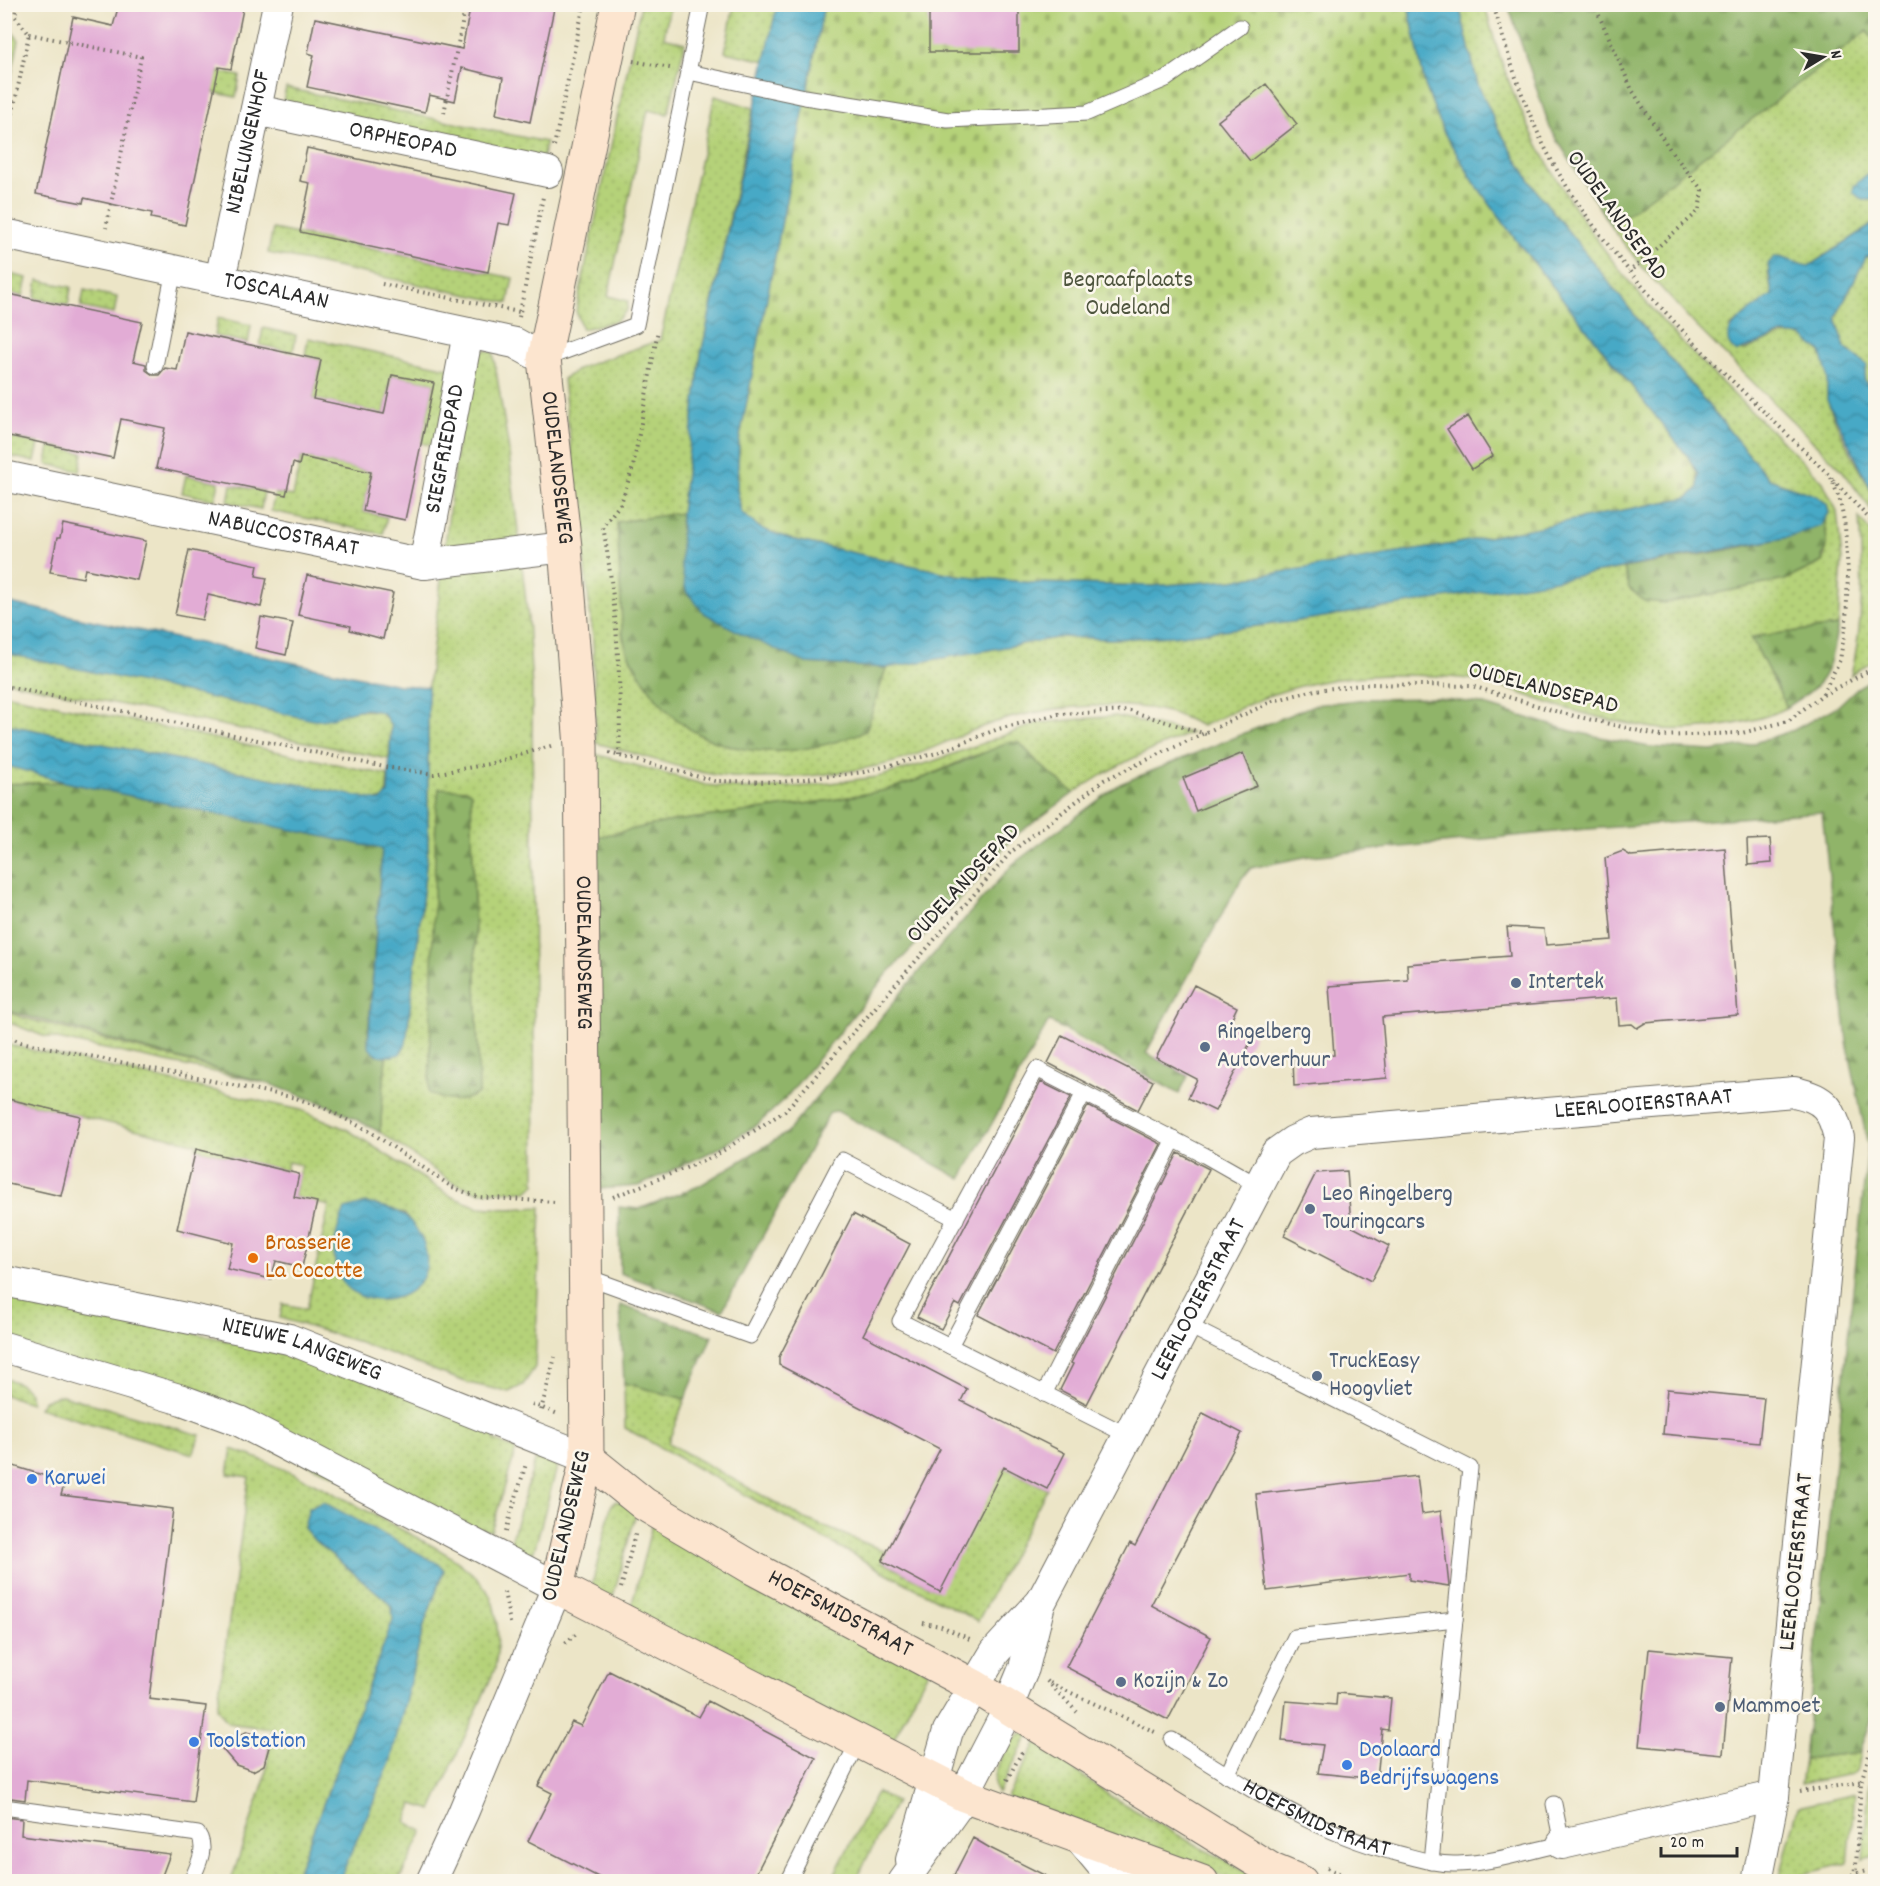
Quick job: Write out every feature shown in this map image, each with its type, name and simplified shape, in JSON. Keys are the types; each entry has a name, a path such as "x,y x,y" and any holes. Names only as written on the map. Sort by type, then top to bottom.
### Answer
{"street":[{"name":"NIBELUNGENHOF","path":"220,280 278,4"},
{"name":"OUDELANDSEWEG","path":"431,1881 463,1813 557,1587 587,1458 585,1276 577,1197 561,750 565,547 544,359 618,4"},
{"name":"ORPHEOPAD","path":"256,110 548,172"},
{"name":"TOSCALAAN","path":"4,234 515,343 544,359"},
{"name":"SIEGFRIEDPAD","path":"424,564 468,333"},
{"name":"NABUCCOSTRAAT","path":"4,476 424,564 565,547"},
{"name":"LEERLOOIERSTRAAT","path":"910,1879 947,1823 979,1801 1024,1668 1040,1604 1257,1185 1276,1153 1293,1141 1311,1133 1794,1092 1814,1096 1829,1110 1839,1138 1774,1796 1757,1881"},
{"name":"NIEUWE LANGEWEG","path":"4,1281 290,1339 587,1458"},
{"path":"4,1347 182,1400 239,1421 932,1780 979,1801 1080,1839 1202,1881"},
{"name":"HOEFSMIDSTRAAT","path":"587,1458 644,1504 751,1567 974,1686 1286,1876"},
{"name":"LEERLOOIERSTRAAT","path":"910,1879 932,1780 948,1731 995,1652 1040,1604"},
{"name":"HOEFSMIDSTRAAT","path":"1562,1844 1774,1796"},
{"path":"1080,1839 1105,1869 1129,1881"}],"lane":[{"path":"544,359 636,325 702,4"},
{"path":"688,72 805,97 948,120 1087,112 1166,79 1240,27"},
{"path":"155,366 174,270"},
{"path":"1129,1436 900,1321 1037,1069 1174,1139 1257,1185"},
{"path":"950,1346 1084,1093"},
{"path":"1044,1394 1174,1139"},
{"path":"585,1276 750,1336 842,1160 956,1219"},
{"path":"1185,1324 1470,1468 1431,1862"},
{"path":"1227,1775 1295,1637 1455,1619"},
{"name":"HOEFSMIDSTRAAT","path":"1172,1740 1259,1796 1324,1828 1382,1850 1431,1862 1457,1864 1482,1862 1562,1844"},
{"path":"788,1881 858,1742"},
{"path":"1554,1804 1562,1844"},
{"path":"4,1807 198,1833 203,1842 202,1854 191,1881"}],"path":[{"path":"17,4 15,16 29,34 141,57 106,228"},
{"path":"444,113 466,6 455,4"},
{"name":"OUDELANDSEPAD","path":"577,1197 713,1157 785,1111 1011,852 1104,780 1141,761 1207,734 1273,701 1315,690 1371,684 1472,686 1558,712 1660,736 1742,733 1788,721 1822,695 1840,660 1846,623 1848,574 1844,517 1831,477 1683,333 1629,272 1565,184 1533,122 1507,52 1493,4"},
{"path":"1594,4 1632,90 1671,151 1702,190 1699,211 1629,272"},
{"path":"4,155 29,34"},
{"path":"607,56 688,72"},
{"path":"619,756 621,714 617,625 603,526 621,503 633,467 658,329"},
{"path":"1831,477 1875,526"},
{"path":"1822,695 1875,667"},
{"path":"4,686 384,767 434,774 561,750 619,756 715,781 780,782 864,772 937,753 998,729 1058,714 1130,711 1207,734"},
{"path":"551,734 561,750"},
{"path":"4,1035 21,1042 296,1098 324,1108 369,1131 461,1190 478,1197 577,1197"},
{"path":"556,1212 577,1197"},
{"path":"498,1556 556,1354"},
{"path":"613,1615 644,1504"},
{"path":"1050,1683 1172,1740"},
{"path":"979,1801 1037,1724 1055,1690"},
{"path":"1855,1881 1861,1782 1875,1732"},
{"path":"1774,1796 1861,1782"},
{"path":"1823,1881 1875,1869"}],"green space":[{"name":"Begraafplaats Oudeland","path":"824,4 1408,5 1425,85 1443,131 1474,182 1516,240 1688,457 1697,473 1698,488 1689,497 1453,544 1233,580 1152,586 1034,583 956,575 790,539 760,528 741,512 737,489 739,442"},
{"path":"641,5 670,5 664,37 685,43 668,114 648,110 608,296 628,301 627,310 616,321 582,329 576,311"},
{"path":"734,5 777,5 766,61 725,52"},
{"path":"1459,5 1485,5 1514,94 1533,136 1555,176 1607,253 1666,325 1823,482 1837,511 1842,560 1838,626 1751,637 1787,707 1759,718 1722,726 1685,729 1654,728 1584,714 1482,681 1397,675 1348,677 1300,686 1258,700 1202,726 1174,713 1143,707 1073,707 1025,714 984,726 892,763 814,776 746,778 705,773 596,743 593,637 563,379 582,367 660,340 715,96 753,108 701,354 681,513 617,522 623,639 641,675 866,731 886,668 1062,637 1112,639 1172,636 1292,622 1624,568 1629,588 1665,603 1785,580 1823,562 1827,544 1825,519 1829,513 1827,504 1817,496 1769,479 1644,327 1535,189 1499,130 1478,85"},
{"path":"1508,5 1875,5 1875,42 1867,31 1611,227 1550,128"},
{"path":"5,23 19,40 5,106"},
{"path":"1867,31 1875,42 1875,167 1872,169 1870,200 1875,196 1875,223 1809,266 1796,265 1781,257 1768,272 1772,295 1729,328 1744,351 1782,336 1805,337 1814,344 1827,371 1828,402 1843,439 1875,497 1875,515 1842,470 1696,326 1643,268 1611,227"},
{"path":"159,59 240,76 236,97 155,80"},
{"path":"286,88 546,142 541,165 281,110"},
{"path":"273,229 513,278 508,303 268,253"},
{"path":"1875,255 1875,386 1871,388 1864,379 1867,365 1845,348 1836,317 1866,257"},
{"path":"5,273 27,278 23,296 5,293"},
{"path":"38,280 71,287 68,305 35,298"},
{"path":"84,290 117,297 114,314 81,307"},
{"path":"218,318 251,325 248,343 215,336"},
{"path":"263,328 296,335 293,352 260,345"},
{"path":"308,338 453,369 439,447 421,443 434,383 392,375 384,414 313,399 321,360 305,356"},
{"path":"469,347 493,352 508,444 528,618 532,690 535,1184 527,1191 478,1192 450,1181 380,1132 386,1056 393,1056 407,1033 428,848 428,687","holes":["467,790 471,793 479,1093 429,1092 438,794"]},
{"path":"6,437 39,443 35,462 5,455"},
{"path":"50,446 83,453 80,471 47,464"},
{"path":"301,457 371,472 363,512 387,517 383,534 271,511 275,493 293,496"},
{"path":"186,475 219,482 215,500 182,493"},
{"path":"231,485 264,491 261,509 228,502"},
{"path":"681,513 680,528 806,663 886,668 866,731 806,748 775,751 746,749 717,742 691,730 667,711 640,675 625,646 617,522"},
{"path":"1859,518 1875,537 1876,658 1851,675 1858,636 1861,597"},
{"path":"1825,519 1827,544 1822,557 1824,561 1785,580 1665,603 1644,601 1629,588 1624,568 1764,542 1792,535 1813,527"},
{"path":"1838,626 1825,674 1812,690 1787,707 1751,637"},
{"path":"5,652 351,710 379,711 391,723 389,759 5,681"},
{"path":"1875,677 1876,1707 1860,1752 1804,1759 1868,1146 1847,1042 1822,812 1575,830 1310,856 1251,868 1242,878 1146,1053 1188,1076 1179,1094 1049,1021 961,1179 837,1111 830,1112 722,1311 620,1273 619,1207 639,1209 699,1186 787,1133 924,965 1013,864 1120,784 1314,705 1366,699 1438,698 1481,704 1571,731 1649,747 1712,751 1745,746 1794,730 1838,706 1857,688"},
{"path":"5,694 388,775 386,798 375,801 5,724"},
{"path":"1115,716 1191,733 1116,767 1074,793 1038,763 1020,743 970,757 921,779 886,790 826,801 667,822 596,837 595,754 706,785 747,789 808,786 877,777 934,761 1038,723"},
{"path":"1010,742 1020,743 1038,763 1074,793 1012,838 974,884 888,973 784,1100 757,1125 717,1149 639,1186 598,1189 596,837 667,822 827,801 886,790 921,779"},
{"path":"5,765 65,782 5,784"},
{"path":"65,782 382,849 368,1037 368,1044 376,1055 386,1056 380,1132 332,1107 267,1083 5,1010 4,784"},
{"path":"439,788 467,790 471,793 479,1093 460,1100 448,1100 429,1093 436,815"},
{"path":"4,1010 21,1017 267,1083 43,1036 5,1021"},
{"path":"5,1044 301,1110 348,1130 452,1197 478,1207 509,1209 541,1207 535,1367 523,1385 509,1392 468,1383 359,1342 280,1318 283,1304 307,1309 329,1206 294,1197 301,1165 288,1162 286,1171 196,1149 197,1144 5,1098","holes":["366,1203 405,1214 422,1241 426,1262 421,1280 408,1292 392,1299 374,1299 356,1293 342,1279 334,1257"]},
{"path":"4,1289 268,1350 349,1373 498,1431 494,1440 516,1450 491,1531 482,1529 480,1536 5,1338"},
{"path":"620,1305 712,1336 685,1399 624,1383"},
{"path":"4,1378 19,1383 26,1389 31,1403 5,1395"},
{"path":"624,1383 685,1399 668,1443 803,1518 887,1552 882,1562 939,1591 975,1452 1047,1489 978,1621 879,1569 625,1428"},
{"path":"62,1395 200,1435 193,1454 39,1408 44,1400"},
{"path":"232,1449 314,1483 431,1545 466,1568 477,1578 491,1597 497,1628 495,1669 432,1810 413,1804 406,1822 423,1831 399,1881 339,1881 399,1726 424,1625 444,1570 314,1505 309,1509 304,1528 315,1541 385,1599 392,1607 393,1620 294,1881 231,1881 265,1778 272,1729 228,1723 217,1708 249,1477 228,1474"},
{"path":"538,1451 551,1456 557,1467 534,1551 525,1559 508,1551"},
{"path":"615,1501 638,1506 611,1604 592,1585 611,1506"},
{"path":"654,1517 928,1671 889,1748 630,1612"},
{"path":"1024,1732 1029,1734 998,1793 994,1782 998,1766 1012,1742"},
{"path":"1037,1742 1110,1796 1199,1847 1266,1881 1236,1881 1117,1840 1007,1797"},
{"path":"1860,1752 1857,1770 1852,1774 1800,1784 1804,1759"},
{"path":"1875,1755 1875,1856 1863,1859 1869,1787"},
{"path":"877,1792 896,1802 855,1881 831,1881"},
{"path":"1855,1794 1848,1863 1779,1880 1798,1807"}],"water":[{"path":"1408,4 1459,5 1478,85 1499,130 1535,189 1644,327 1769,479 1817,496 1827,504 1829,513 1821,526 1790,537 1539,583 1292,622 1172,636 1112,639 1062,637 886,668 806,663 744,635 704,613 686,591 681,564 681,513 701,354 777,5 824,5 739,442 737,489 741,512 760,528 790,539 956,575 1034,583 1152,586 1233,580 1453,544 1689,497 1698,488 1698,473 1688,457 1516,240 1474,182 1443,131 1425,85"},
{"path":"1875,167 1875,196 1870,200 1862,200 1853,192 1854,186"},
{"path":"1875,223 1875,255 1866,257 1836,317 1845,348 1867,365 1864,380 1870,388 1875,386 1875,497 1827,400 1827,373 1821,352 1802,336 1782,334 1736,352 1729,344 1728,336 1738,320 1772,295 1768,264 1774,257 1809,266"},
{"path":"5,602 399,685 428,687 428,848 406,1044 400,1054 377,1055 368,1045 382,849 65,782 4,765 5,724 381,801 388,793 391,727 384,714 364,709 323,720 313,720 9,654 5,652"},
{"path":"366,1203 399,1212 411,1221 421,1237 426,1265 418,1285 399,1297 377,1300 355,1293 339,1277 334,1249 345,1209"},
{"path":"323,1502 439,1564 444,1570 424,1625 390,1763 339,1881 294,1881 393,1620 392,1607 385,1599 315,1541 304,1528 309,1508"}],"building":[{"path":"119,4 244,4 231,69 219,67 185,225 151,218 152,213 84,198 83,203 36,194 73,17 113,26"},
{"path":"471,4 555,4 530,122 496,114 503,78 462,68 455,101 429,95 425,112 307,87 314,55 308,53 315,18 462,49"},
{"path":"929,8 1019,9 1019,52 929,52"},
{"path":"1266,84 1297,124 1250,161 1218,121"},
{"path":"307,148 516,193 509,225 498,223 488,272 300,232 310,183 300,181"},
{"path":"4,293 142,322 133,361 146,364 146,370 153,375 159,375 165,368 177,370 185,331 321,360 313,399 384,414 392,375 434,383 405,520 363,511 371,472 301,457 299,465 293,463 286,495 156,468 165,428 121,419 113,458 4,435"},
{"path":"1468,416 1493,456 1472,469 1447,429"},
{"path":"63,524 146,541 137,580 85,569 83,578 50,572 57,538 60,538"},
{"path":"189,550 258,565 256,576 267,578 261,607 208,595 202,620 175,615"},
{"path":"307,575 393,593 383,639 350,630 351,626 298,615"},
{"path":"261,617 293,623 286,655 255,648"},
{"path":"1243,753 1257,786 1196,811 1183,778"},
{"path":"1770,839 1772,863 1748,865 1747,840"},
{"path":"1725,848 1738,1015 1645,1023 1637,1028 1632,1024 1619,1025 1617,998 1382,1017 1387,1078 1294,1086 1293,1058 1334,1055 1329,986 1408,980 1407,964 1510,956 1507,927 1544,929 1546,945 1612,940 1605,858 1623,851 1631,856"},
{"name":"Ringelberg Autoverhuur","path":"1194,985 1237,1007 1230,1022 1254,1035 1215,1111 1188,1098 1197,1079 1156,1058"},
{"path":"1062,1035 1153,1081 1138,1110 1048,1063"},
{"path":"1041,1082 1071,1097 960,1306 955,1303 941,1329 917,1317"},
{"path":"4,1098 80,1116 61,1196 4,1183"},
{"path":"1088,1106 1161,1144 1053,1354 978,1315"},
{"path":"196,1149 299,1174 294,1197 317,1202 302,1267 276,1261 271,1279 227,1269 233,1243 177,1229"},
{"path":"1178,1153 1209,1169 1087,1404 1060,1390 1073,1364 1071,1363"},
{"path":"1347,1171 1351,1226 1389,1246 1371,1281 1284,1236 1316,1173"},
{"path":"853,1214 910,1244 863,1335 967,1389 961,1401 1065,1453 1047,1489 1004,1467 940,1592 882,1561 940,1449 779,1365 779,1357"},
{"path":"1667,1389 1764,1398 1759,1443 1663,1434"},
{"path":"1203,1413 1242,1433 1151,1605 1211,1637 1168,1720 1066,1667 1130,1543 1135,1546"},
{"path":"4,1463 65,1482 61,1495 173,1509 149,1699 206,1706 193,1802 27,1780 25,1800 4,1797"},
{"path":"1417,1476 1422,1514 1441,1511 1449,1586 1409,1580 1409,1573 1267,1591 1256,1494"},
{"path":"1649,1649 1732,1657 1723,1754 1639,1746"},
{"path":"609,1671 699,1717 708,1701 816,1758 752,1881 606,1881 528,1841 552,1793 538,1786 572,1722 581,1726"},
{"path":"1337,1693 1391,1698 1388,1730 1382,1729 1377,1779 1318,1773 1323,1745 1282,1741 1286,1701 1336,1705"},
{"path":"246,1732 263,1737 269,1747 264,1765 253,1771 236,1765 211,1736 233,1739"},
{"path":"4,1817 22,1819 21,1835 170,1854 160,1881 4,1881"},
{"path":"973,1838 1056,1881 966,1881 954,1875"}],"place":[{"name":"Intertek","path":"1516,983"},
{"name":"Ringelberg Autoverhuur","path":"1205,1047"},
{"name":"Leo Ringelberg Touringcars","path":"1310,1209"},
{"name":"Brasserie La Cocotte","path":"253,1258"},
{"name":"TruckEasy Hoogvliet","path":"1317,1376"},
{"name":"Karwei","path":"32,1479"},
{"name":"Kozijn & Zo","path":"1121,1682"},
{"name":"Mammoet","path":"1720,1707"},
{"name":"Toolstation","path":"194,1742"},
{"name":"Doolaard Bedrijfswagens","path":"1347,1765"}]}
